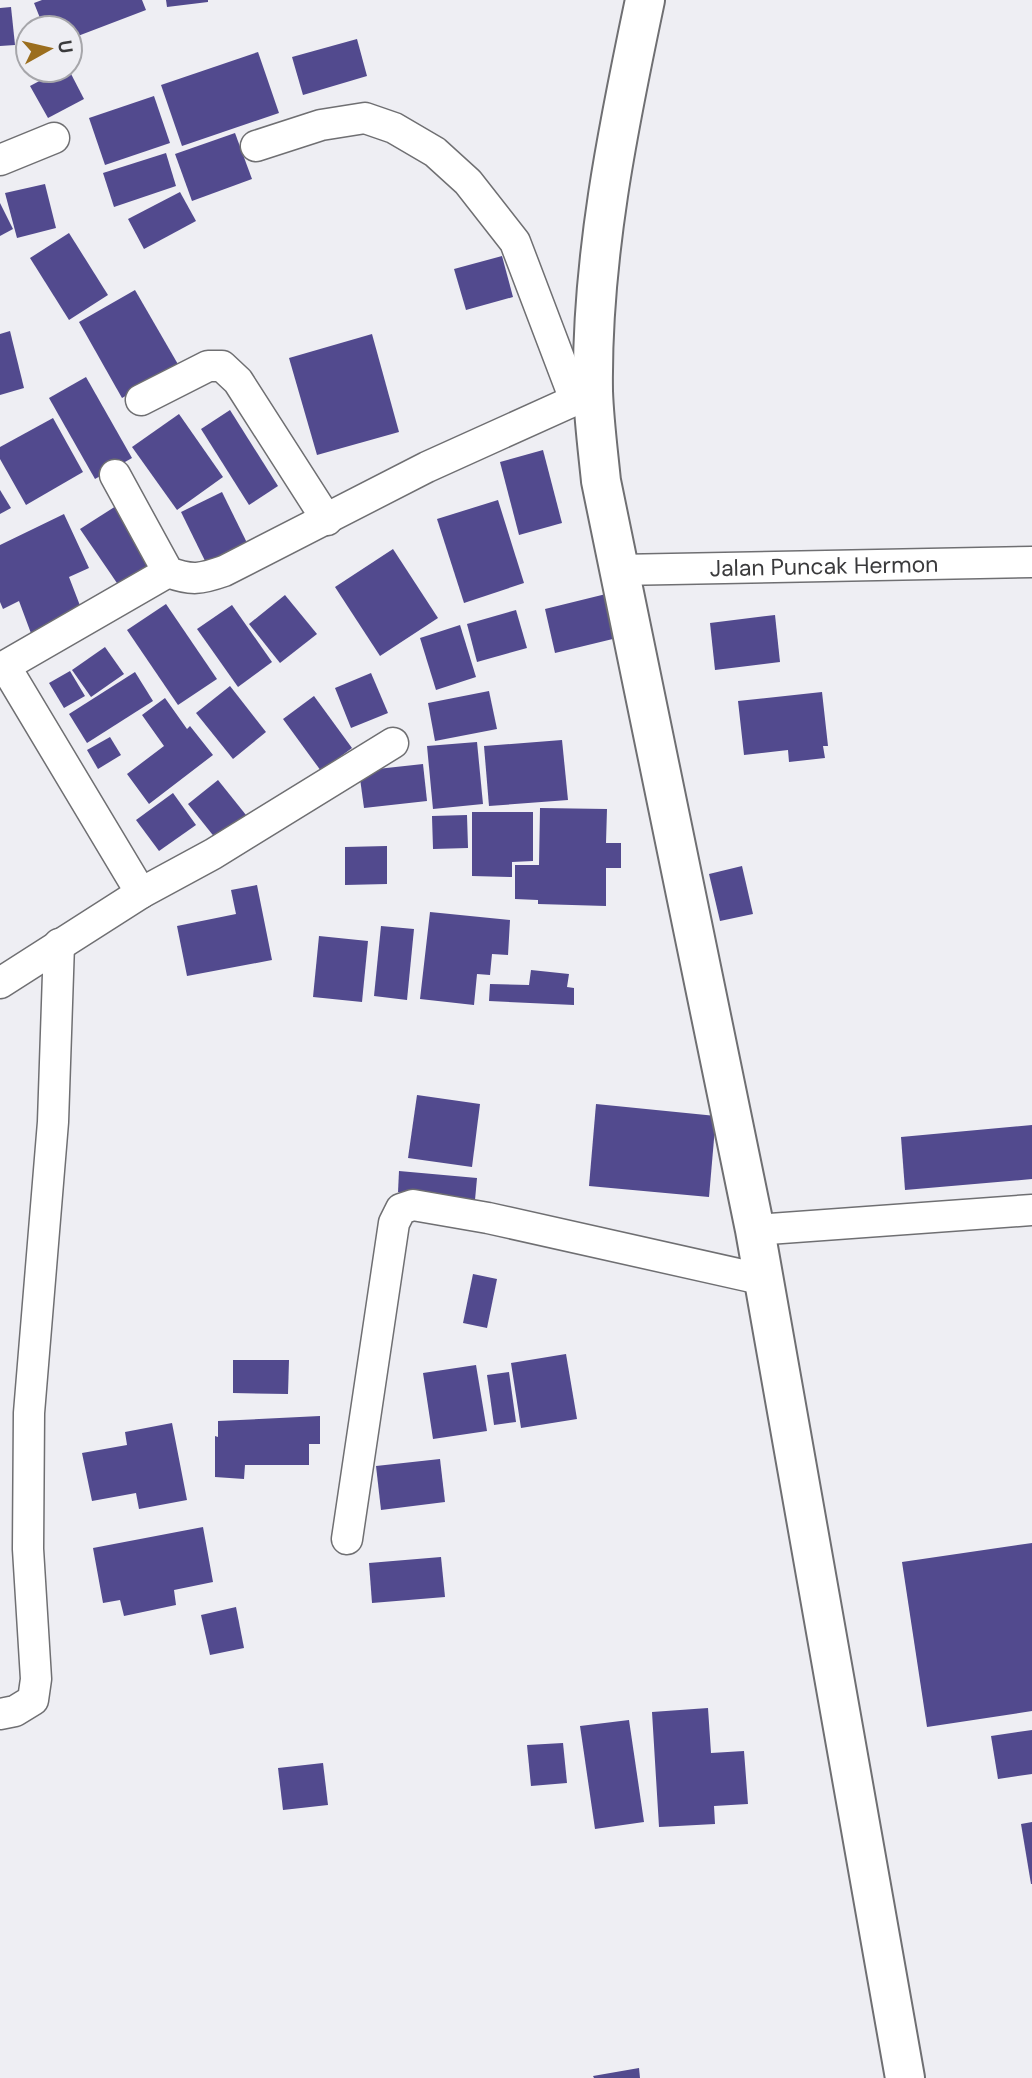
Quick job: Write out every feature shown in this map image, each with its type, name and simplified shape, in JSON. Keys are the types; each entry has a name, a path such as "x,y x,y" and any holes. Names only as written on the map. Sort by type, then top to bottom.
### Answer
{"street":[{"path":"584,396 621,115 645,0"},
{"path":"256,146 321,125 365,118 394,128 435,152 468,182 515,242 584,396 765,1280 905,2078"},
{"path":"0,160 54,138"},
{"path":"141,400 208,366 222,366 237,381 327,520"},
{"path":"115,475 168,572 201,580 327,520 427,467 584,396"},
{"name":"Jalan Puncak Hermon","path":"618,570 1032,562"},
{"path":"141,892 3,661 168,572"},
{"path":"0,983 141,892 213,855 393,743"},
{"path":"0,1714 15,1711 33,1700 36,1679 28,1549 29,1413 53,1122 59,944"},
{"path":"347,1539 394,1223 401,1209 413,1205 488,1218 765,1280"},
{"path":"755,1230 1032,1210"}],"building":[{"path":"42,0 142,0 146,10 84,34 84,14 38,14 34,3"},
{"path":"166,0 208,0 208,2 167,7"},
{"path":"11,7 14,45 0,46 0,8"},
{"path":"357,39 367,76 303,95 292,57"},
{"path":"258,52 279,113 182,146 161,85"},
{"path":"76,84 84,99 48,118 30,86"},
{"path":"154,96 170,143 105,165 89,118"},
{"path":"235,133 252,179 192,201 175,154"},
{"path":"166,153 176,186 114,207 103,173"},
{"path":"45,184 56,228 17,238 5,193"},
{"path":"180,192 196,221 144,249 128,219"},
{"path":"0,203 13,229 0,236"},
{"path":"69,233 108,295 69,320 30,258"},
{"path":"502,256 513,297 466,310 454,269"},
{"path":"135,290 179,366 122,398 79,322"},
{"path":"10,331 24,388 0,395 0,334"},
{"path":"372,334 399,432 317,455 289,358"},
{"path":"86,377 132,458 95,479 49,398"},
{"path":"230,410 278,486 249,505 201,429"},
{"path":"179,414 223,477 177,510 132,447"},
{"path":"53,418 83,472 26,505 0,459 0,447"},
{"path":"543,450 562,523 519,535 500,462"},
{"path":"0,490 11,508 0,514"},
{"path":"222,492 250,549 209,569 181,512"},
{"path":"498,500 524,583 464,603 437,519"},
{"path":"116,506 154,562 119,586 80,529"},
{"path":"64,514 89,568 69,577 84,616 32,636 19,601 3,609 0,602 0,545"},
{"path":"393,549 438,618 380,656 335,587"},
{"path":"610,593 621,637 555,653 545,609"},
{"path":"285,595 317,634 280,663 249,624"},
{"path":"166,604 217,679 178,705 127,630"},
{"path":"232,605 272,662 238,687 197,629"},
{"path":"516,610 527,648 477,662 467,624"},
{"path":"775,615 780,662 715,670 710,623"},
{"path":"460,625 476,677 436,690 420,638"},
{"path":"105,647 124,674 91,697 72,670"},
{"path":"70,671 85,696 64,708 49,683"},
{"path":"135,672 153,701 87,743 69,714"},
{"path":"371,673 388,713 351,728 335,688"},
{"path":"230,686 266,732 233,759 196,713"},
{"path":"489,691 497,729 435,741 428,703"},
{"path":"822,692 828,746 823,746 825,758 789,762 788,750 744,755 738,701"},
{"path":"314,696 352,748 321,771 283,719"},
{"path":"165,698 187,729 190,726 213,755 149,804 127,774 164,746 142,715"},
{"path":"110,737 121,755 98,769 87,750"},
{"path":"562,740 568,800 489,806 484,746"},
{"path":"477,742 483,804 433,809 427,746"},
{"path":"423,764 427,801 364,808 359,771"},
{"path":"218,780 246,815 216,839 188,804"},
{"path":"173,793 196,825 159,851 136,820"},
{"path":"540,808 607,809 606,843 621,843 621,868 606,868 606,906 538,904 538,900 515,899 515,865 539,865"},
{"path":"472,812 533,812 533,861 512,862 512,877 472,876"},
{"path":"467,815 468,848 433,849 432,816"},
{"path":"387,846 387,884 345,885 345,847"},
{"path":"742,866 753,914 720,921 709,874"},
{"path":"257,885 272,960 187,976 177,926 236,914 231,890"},
{"path":"430,912 510,920 508,955 492,954 490,975 477,974 474,1005 420,999"},
{"path":"381,926 414,929 407,1000 374,996"},
{"path":"319,936 368,941 362,1002 313,997"},
{"path":"531,970 569,974 567,987 574,988 574,1005 489,1001 490,984 529,985"},
{"path":"417,1095 480,1104 472,1167 408,1158"},
{"path":"596,1104 716,1116 709,1197 589,1186"},
{"path":"1032,1125 1032,1179 905,1190 901,1137"},
{"path":"399,1171 477,1178 475,1200 398,1192"},
{"path":"473,1274 497,1279 487,1328 463,1323"},
{"path":"566,1354 577,1419 521,1428 511,1363"},
{"path":"233,1360 289,1360 288,1394 233,1393"},
{"path":"476,1365 487,1431 433,1439 423,1373"},
{"path":"509,1372 516,1422 494,1425 487,1375"},
{"path":"320,1416 320,1444 309,1444 309,1465 245,1465 244,1479 215,1477 215,1436 218,1437 218,1421"},
{"path":"172,1423 187,1500 139,1509 136,1493 92,1501 82,1453 127,1445 125,1432"},
{"path":"440,1459 445,1502 381,1510 376,1466"},
{"path":"203,1527 213,1582 174,1590 176,1605 124,1616 120,1600 103,1603 93,1548"},
{"path":"1032,1543 1032,1711 927,1727 902,1562"},
{"path":"441,1557 445,1597 372,1603 369,1563"},
{"path":"236,1607 244,1648 210,1655 201,1615"},
{"path":"708,1708 711,1753 744,1751 748,1804 714,1806 715,1824 659,1827 652,1712"},
{"path":"629,1720 644,1822 595,1829 580,1726"},
{"path":"1032,1730 1032,1774 998,1779 991,1736"},
{"path":"563,1743 567,1783 531,1786 527,1745"},
{"path":"323,1763 328,1805 283,1810 278,1768"},
{"path":"1032,1822 1032,1884 1031,1884 1021,1824"},
{"path":"639,2068 640,2078 593,2076"}]}
